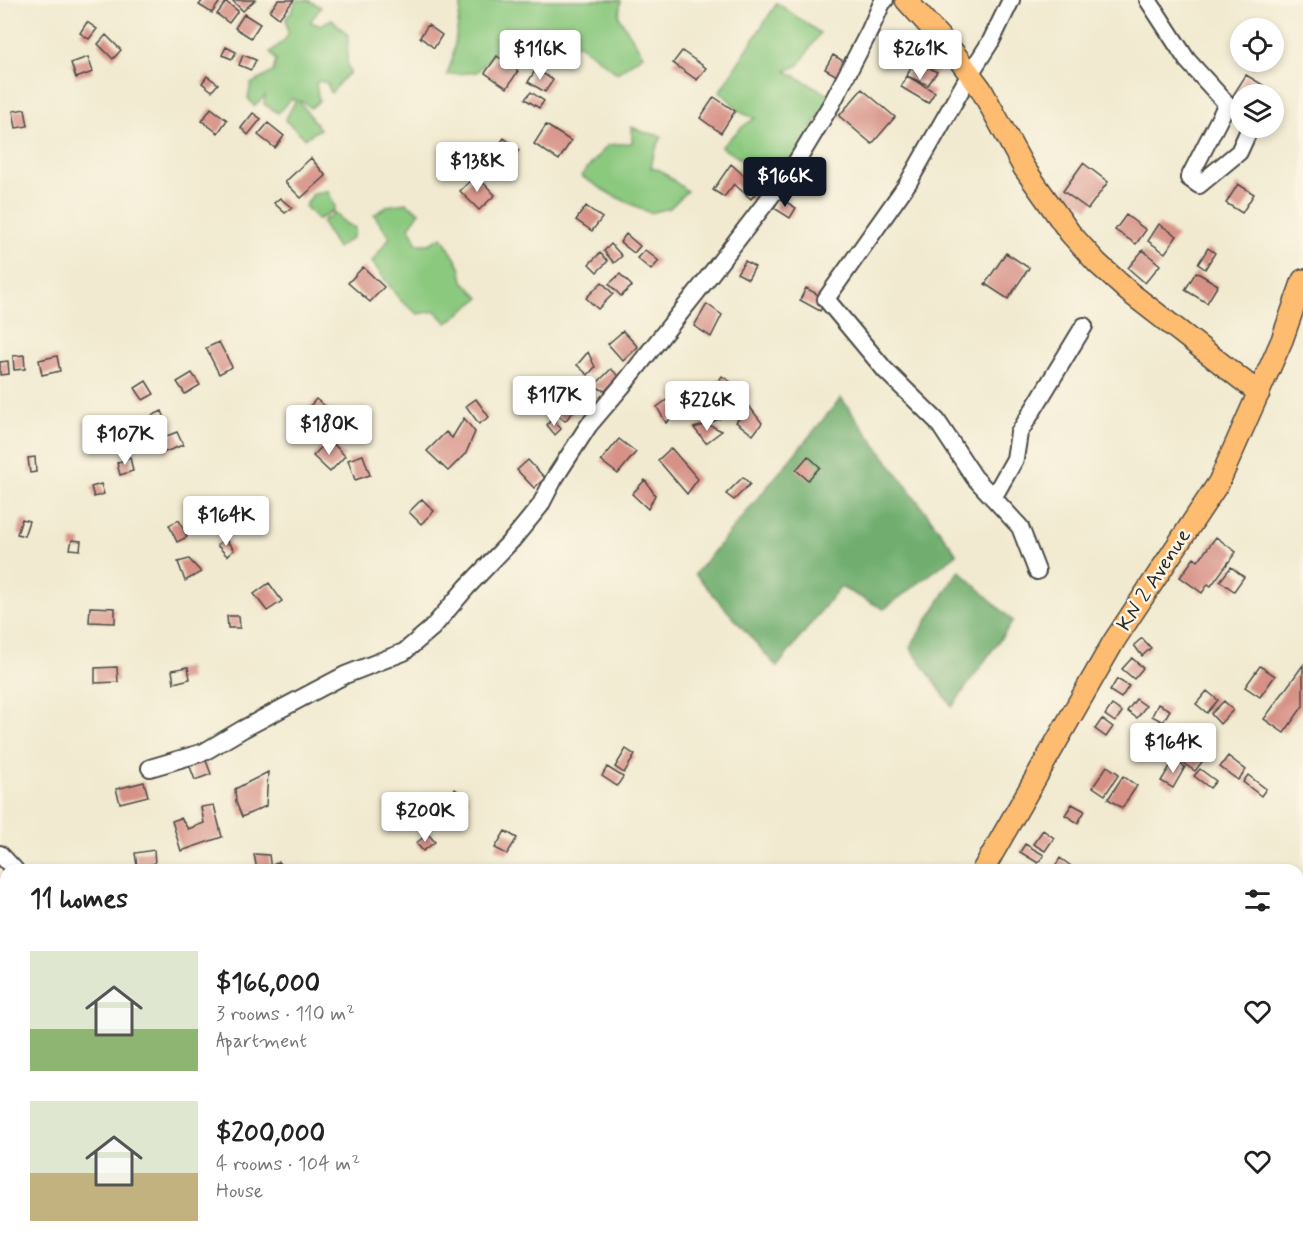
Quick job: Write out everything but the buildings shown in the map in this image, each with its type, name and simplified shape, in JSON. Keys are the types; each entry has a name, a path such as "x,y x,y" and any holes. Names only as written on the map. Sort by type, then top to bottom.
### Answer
{"main road":[{"path":"906,0 954,53 981,88 1024,168 1070,233 1097,263 1129,292 1259,393"},
{"name":"KN 2 Avenue","path":"986,864 1114,641 1219,482 1282,340 1303,279"}],"street":[{"path":"150,768 204,752 345,675 404,652 432,628 540,506 554,479 589,425 700,288 794,166 832,103 885,0"},
{"path":"1011,0 991,41 908,183 826,299 885,370 937,420 974,477 1020,527 1037,571"},
{"path":"1149,0 1187,60 1227,104 1189,178 1199,185 1239,152 1245,138"},
{"path":"993,498 1015,459 1019,433 1084,326"}],"green space":[{"path":"296,0 308,0 321,7 310,22 320,25 332,19 348,35 347,62 350,73 331,93 327,83 320,81 316,83 319,101 311,108 299,101 320,129 305,138 285,120 296,100 291,99 278,113 264,104 265,96 254,106 248,98 251,84 273,72 276,60 270,52 284,41 288,34 286,18 292,11"},
{"path":"462,0 621,0 619,17 643,55 617,73 579,44 545,57 508,37 477,72 447,75 452,60"},
{"path":"777,3 820,33 799,65 786,71 831,96 791,164 774,179 721,147 755,118 742,113 720,91"},
{"path":"632,127 662,136 654,153 651,168 660,170 687,191 670,208 650,213 612,195 581,176 608,145 632,143"},
{"path":"328,191 335,206 334,210 318,220 305,206 313,194"},
{"path":"406,203 420,212 409,227 417,244 429,244 442,237 460,266 463,281 480,298 447,323 435,311 418,314 400,300 372,262 390,237 374,215 387,206"},
{"path":"334,212 345,223 355,228 353,237 337,248 322,223"},
{"path":"841,398 957,554 884,609 840,587 777,667 695,574"},
{"path":"959,570 1013,621 952,707 910,647"}]}
